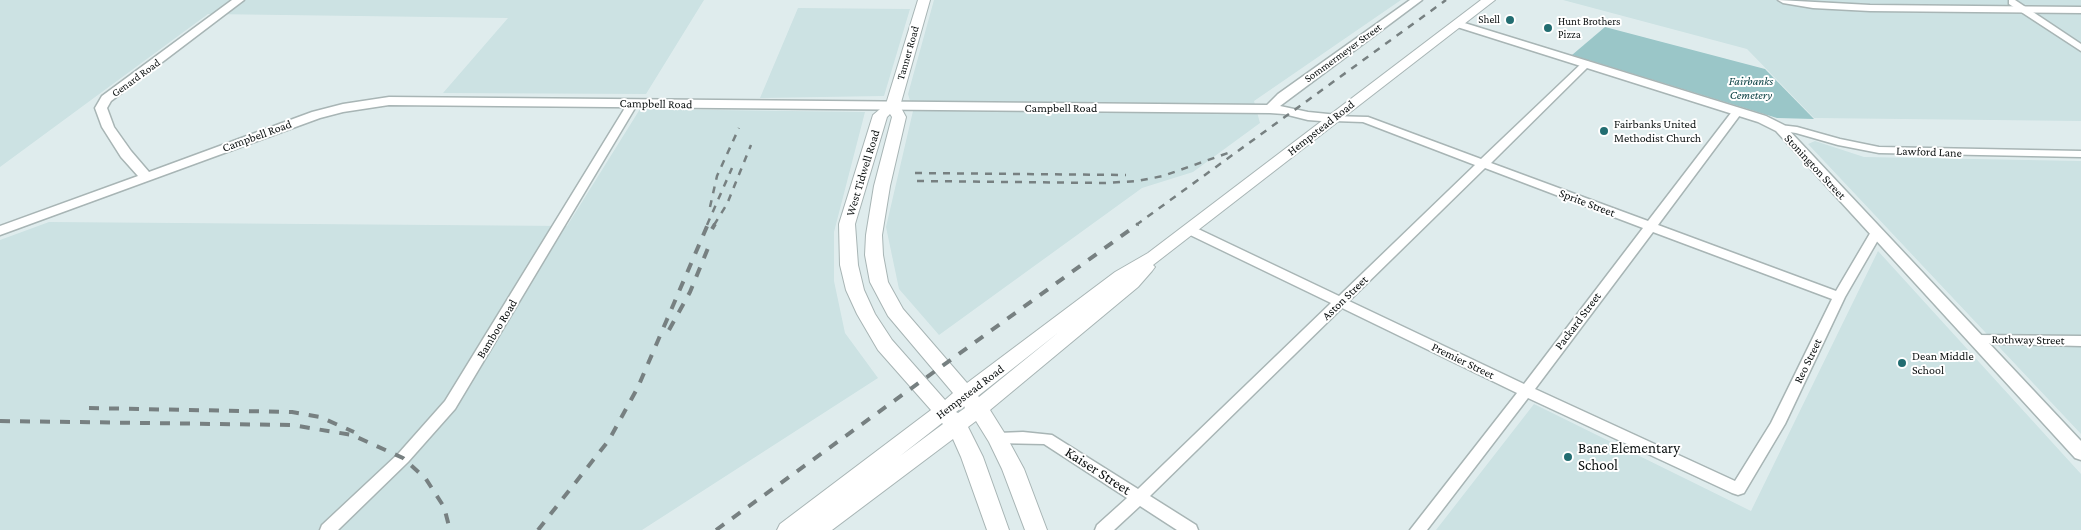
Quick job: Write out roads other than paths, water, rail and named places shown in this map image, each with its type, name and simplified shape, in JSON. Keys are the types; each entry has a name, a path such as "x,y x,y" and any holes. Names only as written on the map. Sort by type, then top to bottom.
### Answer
{"main road":[{"name":"Tanner Road","path":"893,106 924,0"},
{"name":"Hempstead Road","path":"788,530 819,521 1093,307 1132,283 1154,257 1489,0"},
{"name":"West Tidwell Road","path":"998,530 972,457 950,419 885,345 866,314 855,290 850,265 847,224 880,115 893,106 899,117 882,186 874,235 874,255 879,282 895,312 973,402 998,439 1013,469 1036,530"},
{"path":"858,186 882,186"}],"street":[{"name":"Genard Road","path":"146,177 126,154 108,126 101,108 106,99 239,0"},
{"name":"Sommermeyer Street","path":"1270,109 1282,97 1417,0"},
{"path":"1783,0 2024,10 2081,10"},
{"path":"1851,0 1917,5 2012,2 2081,3"},
{"path":"2012,2 2081,48"},
{"name":"Stonington Street","path":"1458,24 1762,119 1780,128 2081,453"},
{"name":"Aston Street","path":"1103,530 1586,64"},
{"name":"Campbell Road","path":"0,231 316,115 370,103 412,101 1270,109 1284,110 1308,116 1334,118"},
{"name":"Bamboo Road","path":"328,530 404,458 450,405 633,103"},
{"name":"Packard Street","path":"1418,530 1738,112"},
{"name":"Sprite Street","path":"1334,118 1364,119 1839,297"},
{"name":"Lawford Lane","path":"1780,128 1797,130 1838,142 1879,150 2081,154"},
{"name":"Premier Street","path":"1190,230 1526,391 1738,489"},
{"name":"Reo Street","path":"1738,489 1778,424 1839,297 1876,233"},
{"name":"Rothway Street","path":"1976,340 2081,341"},
{"name":"Kaiser Street","path":"998,439 1047,438 1190,530"}],"railway":[{"path":"1136,225 1446,0"},
{"path":"710,207 717,176 739,128"},
{"path":"714,225 727,204 751,145"},
{"path":"917,181 1105,183 1137,181 1163,176 1228,153"},
{"path":"707,225 732,168"},
{"path":"915,173 1126,175"},
{"path":"538,530 609,440 638,387 708,224"},
{"path":"712,229 715,224"},
{"path":"716,530 1138,224"},
{"path":"669,330 690,292 708,248"},
{"path":"89,408 292,412 320,417 354,432"},
{"path":"0,421 292,425 352,435 403,458 426,479 444,507 450,530"}],"place":[{"name":"Shell","path":"1510,20"},
{"name":"Hunt Brothers Pizza","path":"1548,28"},
{"name":"Fairbanks United Methodist Church","path":"1604,131"},
{"name":"Dean Middle School","path":"1902,363"},
{"name":"Bane Elementary School","path":"1568,457"}],"park label":[{"name":"Fairbanks Cemetery","path":"1751,88"}]}
